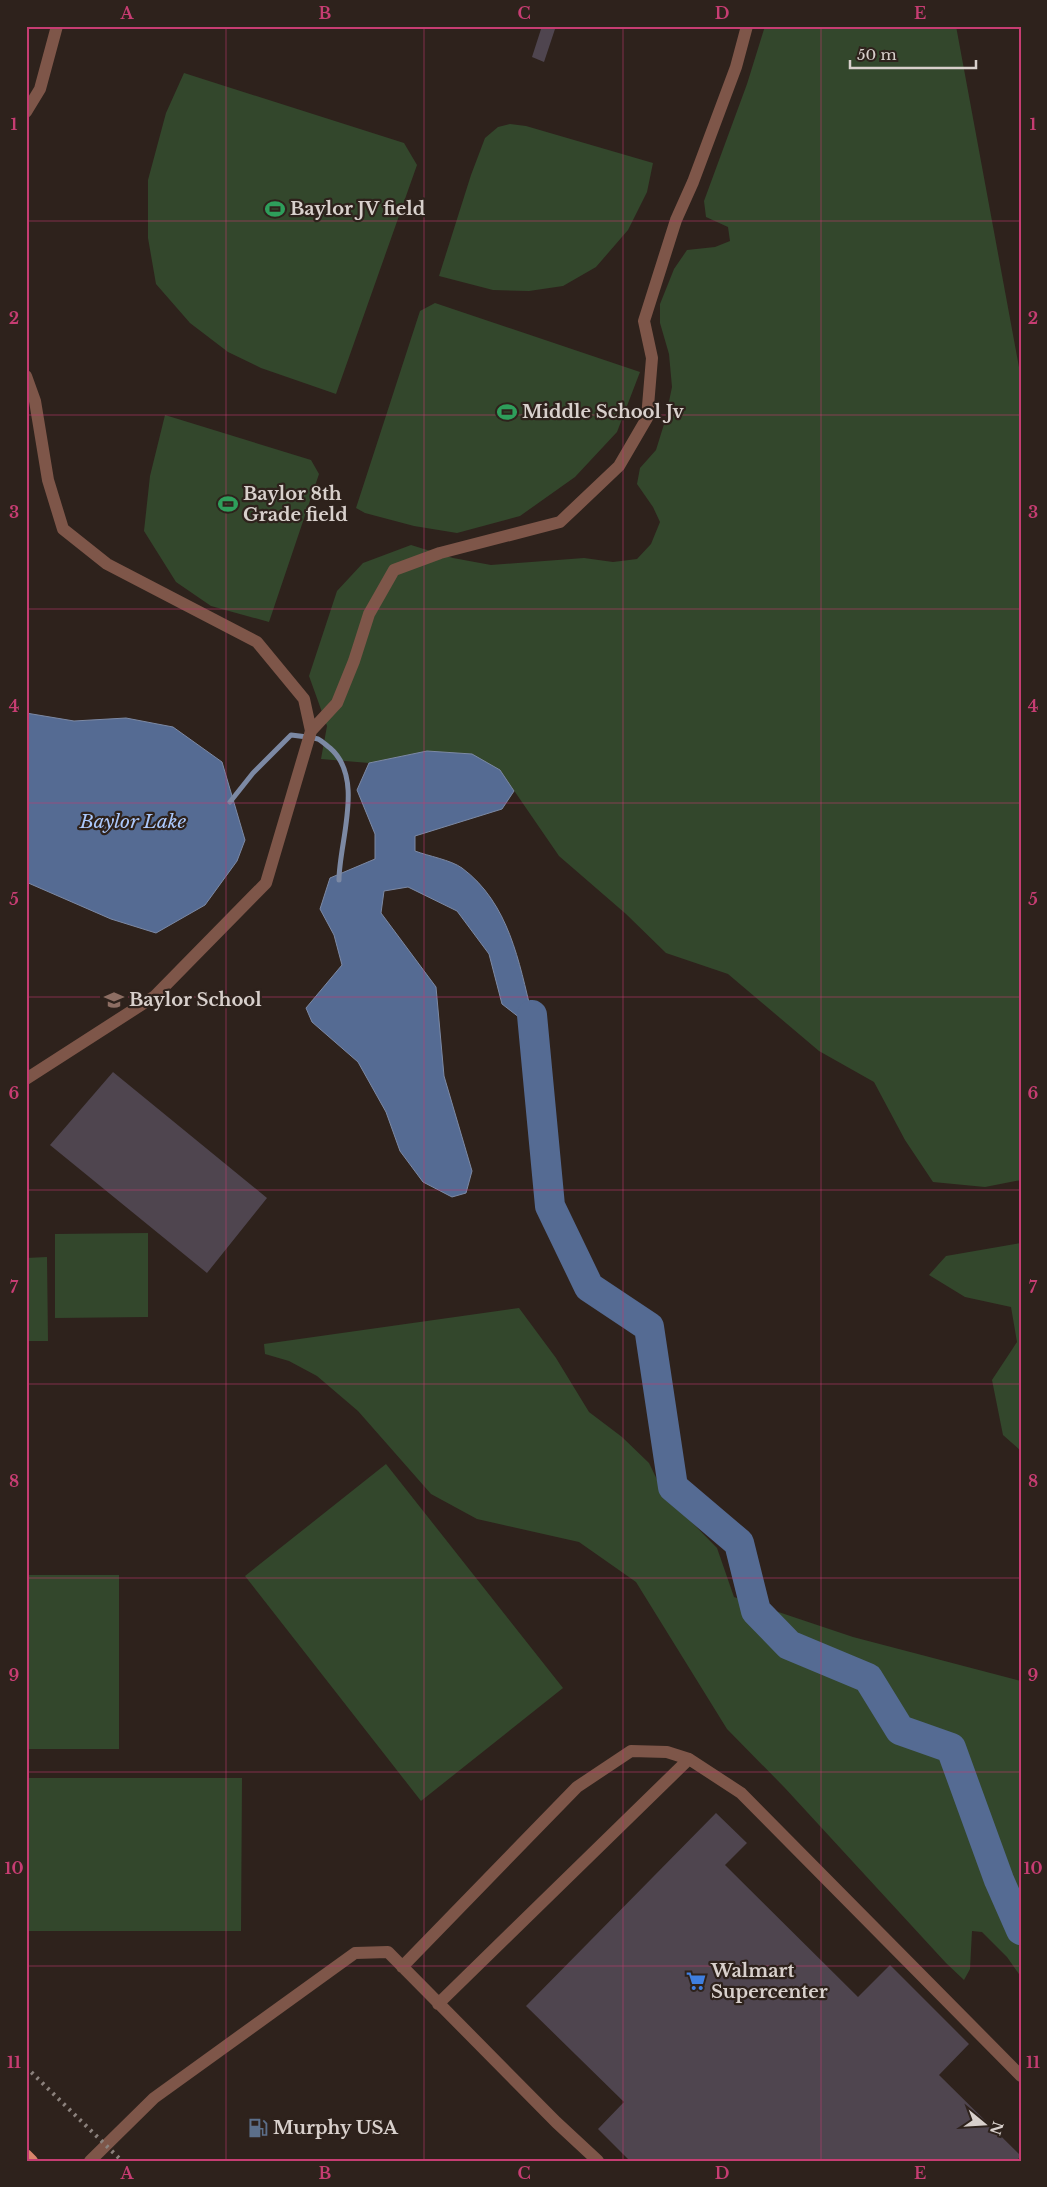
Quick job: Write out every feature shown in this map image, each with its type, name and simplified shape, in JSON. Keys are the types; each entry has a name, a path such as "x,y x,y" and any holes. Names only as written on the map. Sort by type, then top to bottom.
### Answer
{"main road":[{"path":"26,2155 32,2161"}],"lane":[{"path":"26,112 40,89 57,26"},
{"path":"26,1079 155,996 266,883 311,731 337,704 354,661 369,614 394,570 440,553 560,522 619,466 648,418 652,358 644,321 676,220 693,182 736,67 747,26"},
{"path":"26,376 35,401 48,480 63,529 107,564 257,642 304,700 311,731"},
{"path":"402,1967 577,1787 631,1751 667,1752 689,1760 741,1793 1021,2076"},
{"path":"438,2004 689,1760"},
{"path":"90,2161 154,2098 355,1953 388,1952 556,2122 598,2161"}],"green space":[{"path":"765,26 956,26 1021,378 1021,1180 985,1187 933,1182 905,1140 874,1082 819,1051 728,974 666,953 626,914 559,856 500,770 427,751 369,763 321,759 327,726 309,676 337,591 363,563 411,545 453,558 491,565 584,558 613,562 637,559 651,544 660,522 653,507 637,484 640,468 656,450 665,421 672,387 669,354 660,323 660,304 674,269 687,250 715,247 730,241 728,227 706,217 704,201 747,84"},
{"name":"Baylor JV field","path":"184,73 404,143 417,165 336,394 261,368 228,352 190,323 156,284 148,238 148,180 166,113"},
{"path":"510,124 526,126 653,163 647,192 628,230 596,267 563,286 529,291 493,290 439,276 471,175 485,138 498,127"},
{"name":"Middle School Jv","path":"435,303 640,372 617,432 575,477 520,516 457,533 414,526 365,513 356,508 420,311"},
{"name":"Baylor 8th Grade field","path":"165,415 311,460 319,474 269,622 211,606 176,582 144,531 150,476"},
{"path":"148,1233 148,1317 55,1318 55,1234"},
{"path":"1021,1243 1021,1451 1003,1435 992,1380 1017,1342 1011,1307 965,1297 929,1275 946,1256"},
{"path":"47,1257 48,1341 26,1341 26,1258"},
{"path":"519,1308 556,1358 589,1412 622,1437 649,1463 664,1494 717,1548 734,1597 853,1637 1021,1681 1021,1977 1007,1957 982,1932 972,1931 970,1969 964,1980 946,1963 784,1787 727,1729 636,1582 579,1542 477,1519 431,1494 358,1411 317,1376 289,1361 265,1354 264,1344"},
{"path":"386,1464 563,1688 421,1801 245,1576"},
{"path":"26,1575 119,1575 119,1749 26,1749"},
{"path":"26,1778 242,1778 241,1931 26,1931"}],"water":[{"name":"Baylor Lake","path":"26,713 74,721 126,718 173,727 222,762 245,840 237,861 205,905 156,933 111,919 26,882"},
{"path":"427,751 472,754 500,770 514,791 502,809 415,836 415,851 446,860 462,868 478,882 491,898 510,935 517,954 532,1015 520,1018 502,1004 489,954 457,911 408,887 384,891 381,913 436,987 444,1076 472,1171 466,1193 452,1197 423,1182 400,1151 386,1112 358,1062 312,1022 306,1008 342,965 334,935 320,909 330,878 375,859 375,834 357,790 369,763"}],"building":[{"path":"542,26 556,26 544,62 532,57"},
{"path":"113,1072 267,1198 207,1273 50,1145"},
{"name":"Walmart Supercenter","path":"716,1813 747,1843 725,1865 858,1997 890,1965 969,2044 939,2075 1021,2156 1016,2161 630,2161 598,2129 624,2102 526,2006"}],"waterway":[{"path":"230,802 253,773 291,735 315,738 321,741 330,748 340,761 346,776 348,811 339,880"},
{"path":"532,1015 550,1206 589,1287 649,1327 673,1487 739,1543 756,1611 789,1645 868,1678 900,1730 951,1748 999,1880 1021,1930"}],"railway":[{"path":"26,2067 122,2161"}],"place":[{"name":"Baylor JV field","path":"275,209"},
{"name":"Middle School Jv","path":"507,412"},
{"name":"Baylor 8th Grade field","path":"228,504"},
{"name":"Baylor School","path":"114,1000"},
{"name":"Walmart Supercenter","path":"696,1981"},
{"name":"Murphy USA","path":"258,2128"}]}
